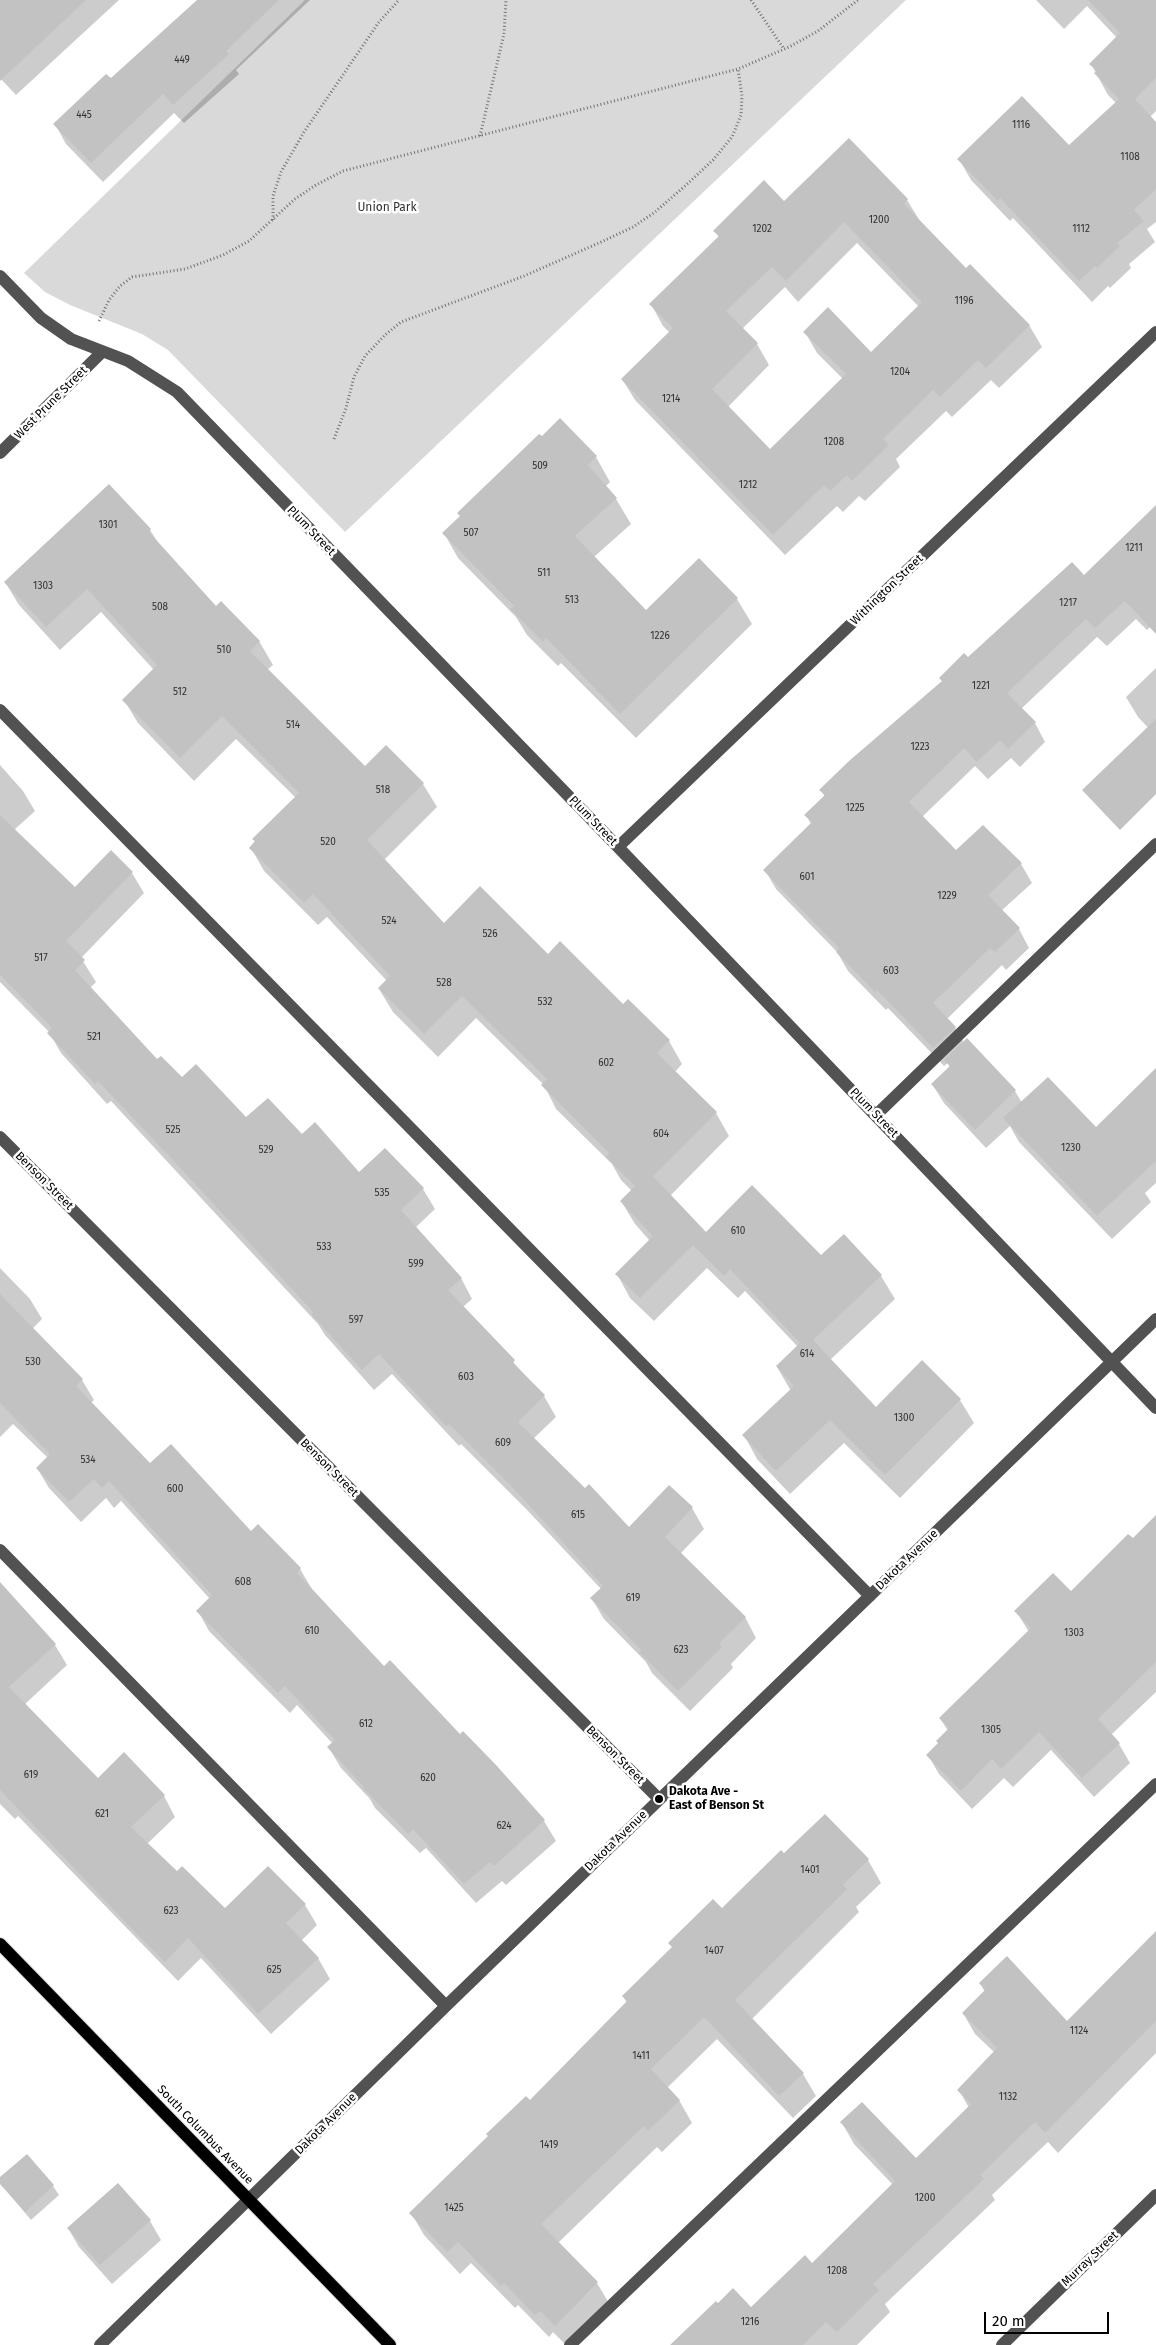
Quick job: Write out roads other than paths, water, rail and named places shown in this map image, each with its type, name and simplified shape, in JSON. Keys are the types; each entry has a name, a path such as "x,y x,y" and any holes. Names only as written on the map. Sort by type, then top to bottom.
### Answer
{"main road":[{"name":"South Columbus Avenue","path":"0,1944 390,2345"}],"street":[{"name":"Plum Street","path":"0,276 41,318 70,339 128,361 177,392 618,847 1156,1408"},
{"name":"Withington Street","path":"618,847 1156,332"},
{"name":"West Prune Street","path":"0,453 102,352"},
{"path":"0,710 870,1596"},
{"path":"876,1115 1156,844"},
{"name":"Benson Street","path":"0,1137 659,1799"},
{"name":"Dakota Avenue","path":"100,2345 659,1799 1156,1319"},
{"path":"0,1550 446,2006"},
{"path":"570,2345 1156,1784"},
{"name":"Murray Street","path":"1002,2345 1156,2195"}],"place":[{"name":"Dakota Ave - East of Benson St","path":"659,1799"}],"park label":[{"name":"Union Park","path":"387,208"}]}
